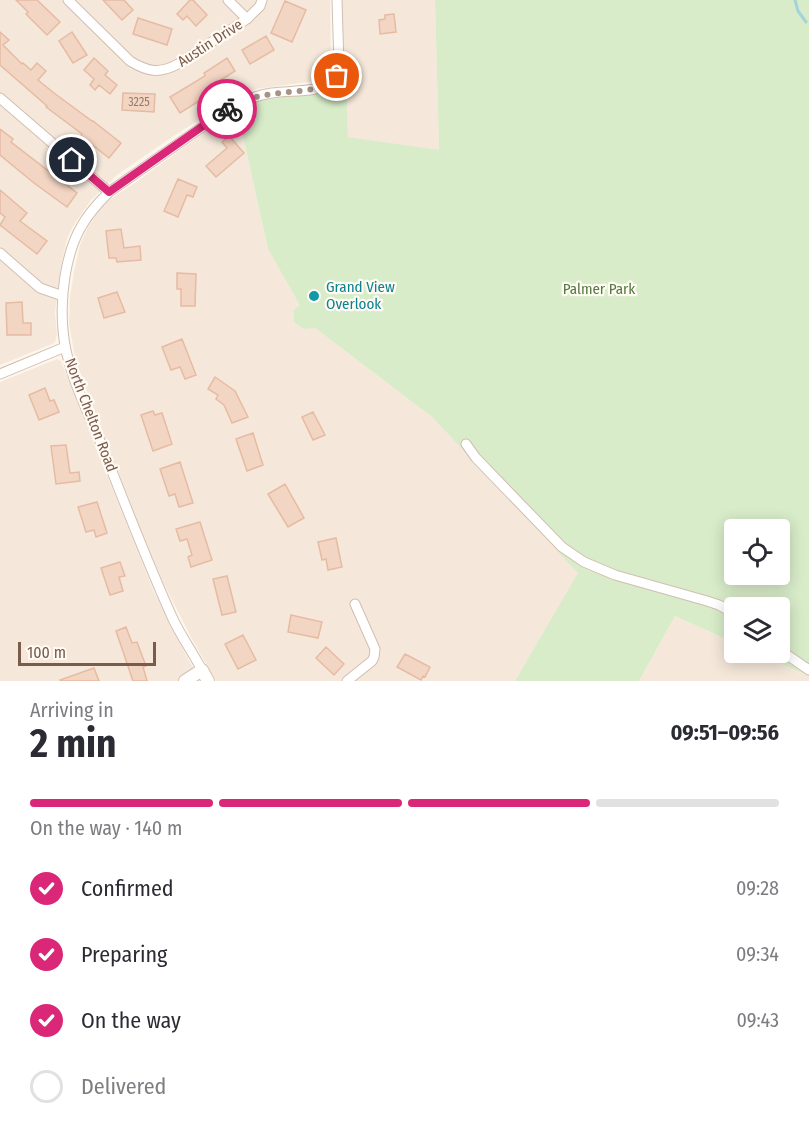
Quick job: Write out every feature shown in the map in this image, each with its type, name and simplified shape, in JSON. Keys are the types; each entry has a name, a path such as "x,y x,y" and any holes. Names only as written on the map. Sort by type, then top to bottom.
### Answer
{"street":[{"name":"Austin Drive","path":"68,0 124,56 141,68 160,71 170,69 247,19 255,13 262,0"},
{"path":"228,0 247,19"},
{"name":"North Chelton Road","path":"205,676 174,621 74,378 66,348 62,315 67,271 80,228 93,208 109,192 235,104 270,93 319,88 334,82 339,66 337,0"},
{"path":"0,98 109,192"},
{"path":"0,253 40,288 63,296"},
{"path":"0,374 66,348"},
{"path":"466,444 476,458 572,555 615,575 724,608"},
{"path":"346,681 372,661 375,649 355,604"},
{"path":"790,657 809,670"},
{"path":"185,681 205,676"}],"shaded area":[{"path":"0,0 330,0 331,70 328,76 315,81 256,89 235,97 117,175 91,200 67,239 55,313 57,335 55,342 0,365"},
{"path":"342,0 435,0 439,151 348,137 347,93 339,83 342,76"},
{"path":"237,109 268,249 315,328 432,417 579,573 515,681 216,681 164,584 76,363 69,323 74,271 80,245 88,227 109,200"},
{"path":"57,359 61,361 154,592 189,661 202,681 0,681 0,382"},
{"path":"675,616 724,638 724,663 779,663 809,676 809,681 639,681"}],"green space":[{"name":"Palmer Park","path":"435,0 809,0 809,676 779,663 790,663 790,597 724,597 724,638 675,616 639,681 515,681 578,573 432,417 315,328 304,329 294,322 294,310 300,305 268,249 237,109 250,102 329,90 339,83 347,93 348,137 439,150"}],"building":[{"path":"16,0 37,0 60,22 47,35"},
{"path":"103,0 124,0 133,10 122,20"},
{"path":"190,0 193,0 207,15 196,26 187,16 183,20 177,14"},
{"path":"285,1 306,10 292,42 271,33"},
{"path":"394,14 396,32 380,34 379,20 385,19 385,15"},
{"path":"138,18 172,29 167,45 133,34"},
{"path":"0,32 9,40 3,45 22,64 31,70 37,63 46,71 38,80 121,143 109,158 46,107 0,65"},
{"path":"72,32 87,55 73,63 59,41"},
{"path":"266,36 274,50 250,64 242,50"},
{"path":"94,58 108,71 105,75 117,85 110,94 99,85 95,90 90,85 94,79 84,70"},
{"path":"227,58 235,71 204,91 207,96 180,113 170,97 205,76 204,73"},
{"path":"123,93 155,94 154,112 122,110"},
{"path":"0,129 13,139 11,142 77,193 67,207 0,155"},
{"path":"229,136 244,153 216,177 206,166 227,148 222,142"},
{"path":"178,179 197,187 193,197 187,195 178,217 164,211"},
{"path":"0,190 27,213 20,221 47,241 37,254 0,225 5,217 0,213"},
{"path":"121,229 124,248 140,246 141,260 117,262 116,258 109,258 106,231"},
{"path":"177,273 196,274 195,306 181,306 181,289 177,289"},
{"path":"117,292 125,312 104,318 98,298"},
{"path":"22,302 23,323 31,323 31,335 7,335 6,303"},
{"path":"182,339 196,375 185,379 180,367 171,370 162,347"},
{"path":"215,377 235,391 248,417 232,423 224,405 216,399 218,395 208,389"},
{"path":"45,388 50,401 54,400 59,412 39,420 29,395"},
{"path":"153,411 155,415 162,413 172,444 153,451 141,415"},
{"path":"313,412 325,435 313,440 302,417"},
{"path":"253,433 263,465 247,471 236,439"},
{"path":"66,445 70,473 79,472 80,481 56,484 51,446"},
{"path":"180,462 193,503 179,507 175,494 169,496 160,469"},
{"path":"285,484 304,518 288,527 268,494"},
{"path":"97,502 107,533 96,537 94,530 86,532 78,507"},
{"path":"200,522 212,560 191,567 188,557 192,555 187,539 180,541 176,529"},
{"path":"336,538 342,567 328,570 326,559 322,560 318,542"},
{"path":"120,562 125,576 119,577 123,591 110,595 101,568"},
{"path":"227,576 236,612 222,615 213,579"},
{"path":"291,615 322,622 318,638 288,632"},
{"path":"126,627 132,643 137,642 146,666 143,667 147,681 133,681 116,631"},
{"path":"243,635 256,660 238,669 225,644"},
{"path":"326,647 344,664 334,675 316,658"},
{"path":"405,654 430,667 421,680 397,667"},
{"path":"94,668 99,681 60,680"}],"waterway":[{"path":"795,0 798,11 806,22"}],"way so far":[{"path":"227,109 246,99 270,93 328,86 337,76"}],"place":[{"name":"Grand View Overlook","path":"314,296"}],"route":[{"path":"72,160 109,192 227,109"}]}
